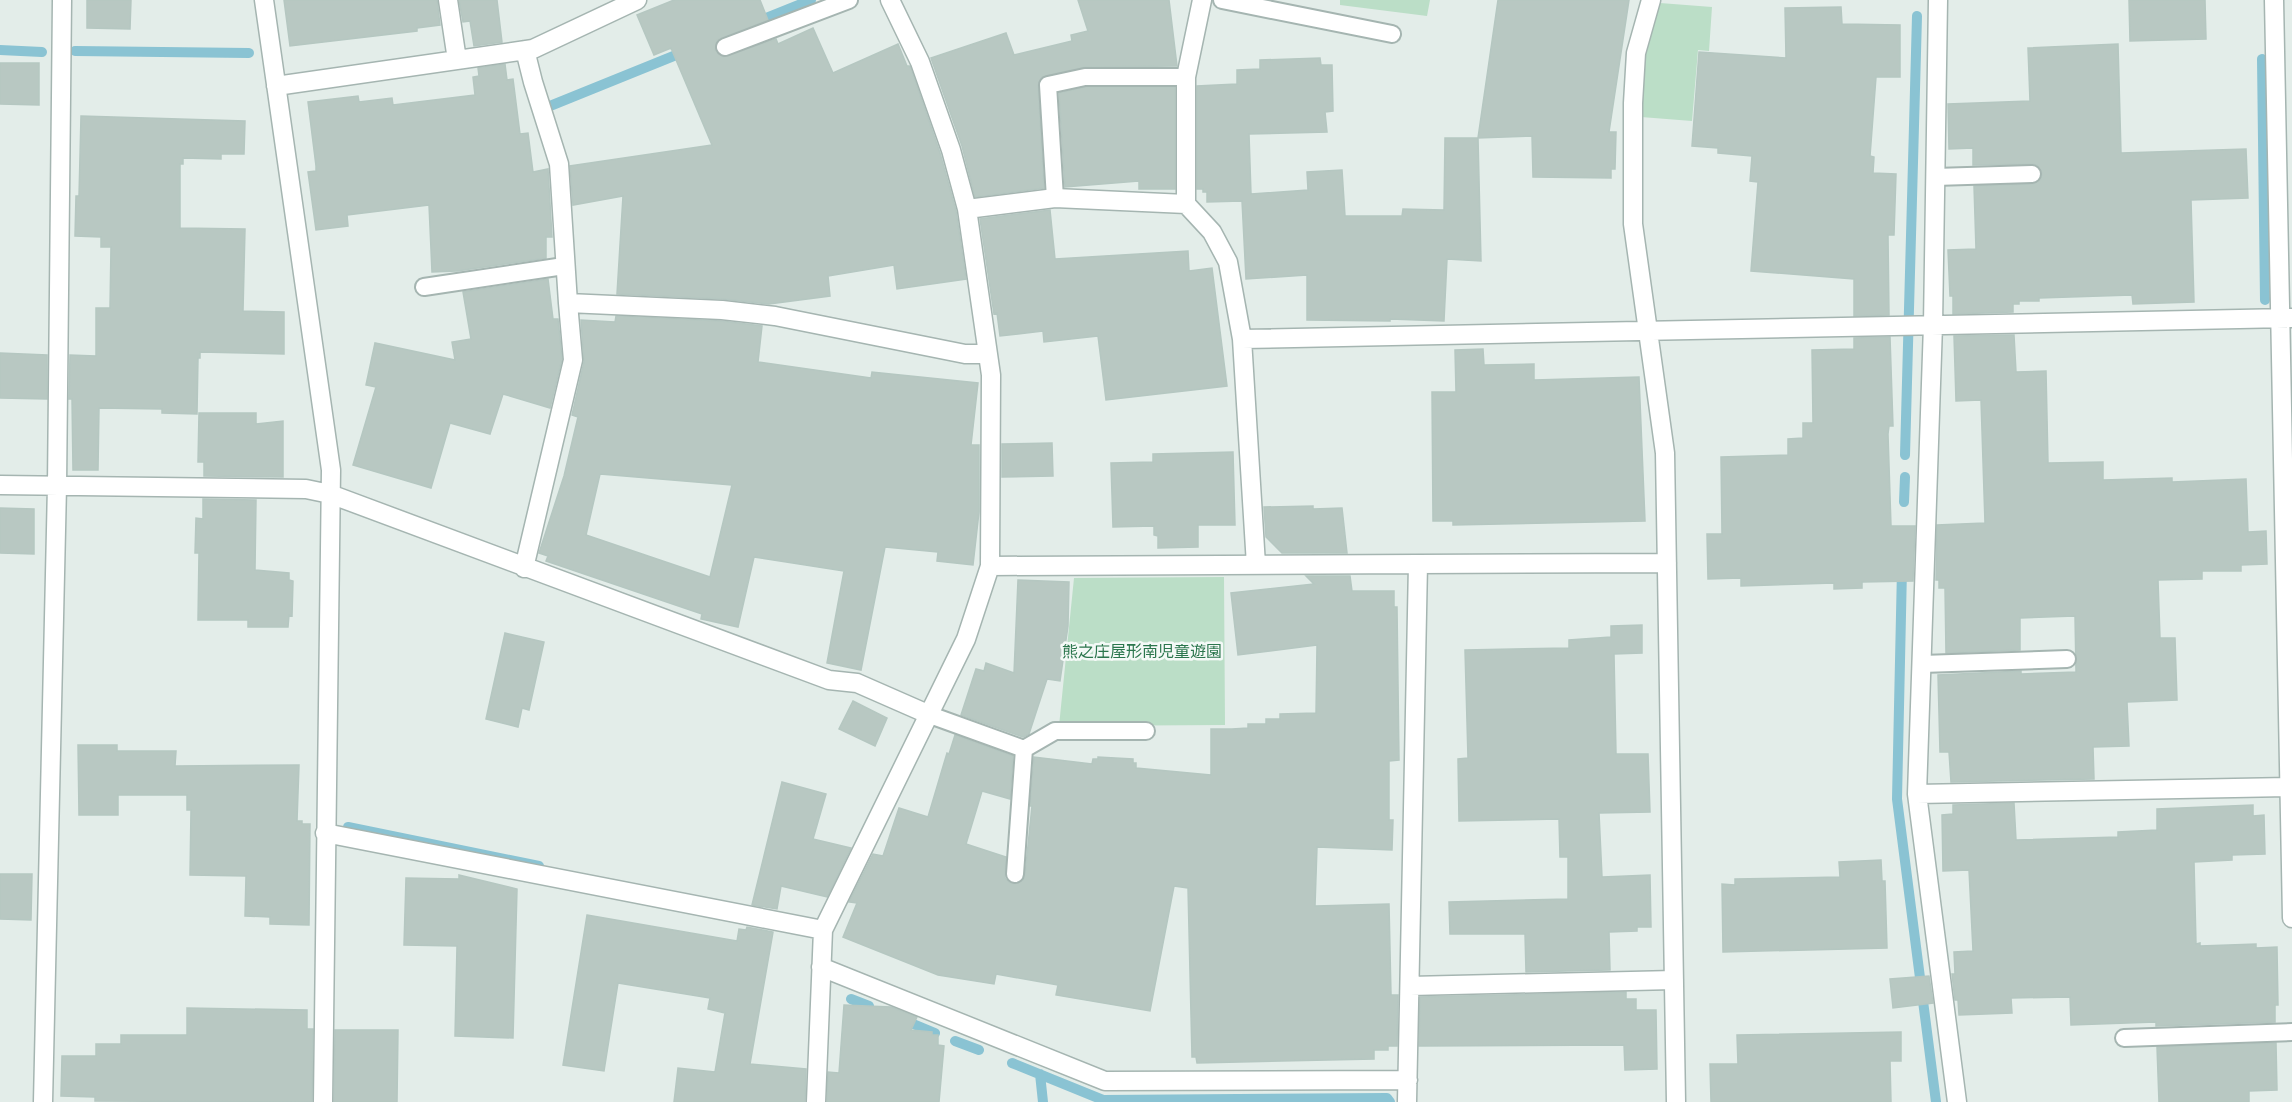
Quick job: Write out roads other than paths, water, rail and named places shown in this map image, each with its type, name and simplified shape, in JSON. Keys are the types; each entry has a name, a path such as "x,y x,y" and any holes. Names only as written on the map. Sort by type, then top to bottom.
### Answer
{"street":[{"path":"43,1102 57,486 62,0"},
{"path":"264,0 331,470 323,1102"},
{"path":"448,0 457,60"},
{"path":"276,86 533,49 637,0"},
{"path":"816,1102 823,930 966,639 990,566 991,375 986,354 967,209 951,150 920,62 890,0"},
{"path":"1202,0 1186,77 1186,204 1212,232 1228,262 1242,339 1256,565"},
{"path":"1651,0 1636,53 1633,114 1633,224 1665,453 1676,1102"},
{"path":"1938,0 1935,177 1927,325 1922,664 1917,794 1958,1102"},
{"path":"2274,0 2287,318 2292,918"},
{"path":"524,568 573,360 564,266 559,164 525,50"},
{"path":"967,209 1055,198 1186,204"},
{"path":"568,303 722,310 764,315 965,354 986,354"},
{"path":"1242,339 2287,318"},
{"path":"0,486 306,489 330,494 829,680 857,683 930,715"},
{"path":"990,566 1667,563"},
{"path":"1407,1102 1418,564"},
{"path":"1917,794 2291,787"},
{"path":"325,833 823,930"},
{"path":"821,967 1105,1081 1408,1080"},
{"path":"1410,986 1674,980"}],"lane":[{"path":"725,47 849,0"},
{"path":"1222,0 1392,34"},
{"path":"1055,198 1047,85 1085,77 1186,77"},
{"path":"1935,177 2032,174"},
{"path":"424,287 564,266"},
{"path":"1922,664 2067,659"},
{"path":"930,715 1024,749"},
{"path":"1024,749 1055,731 1146,731"},
{"path":"1015,874 1024,749"},
{"path":"2124,1038 2292,1032"}],"waterway":[{"path":"756,22 811,0"},
{"path":"1905,455 1917,16"},
{"path":"0,50 42,52"},
{"path":"75,51 249,53"},
{"path":"550,106 686,51"},
{"path":"2262,59 2265,300"},
{"path":"1904,502 1905,477"},
{"path":"1902,569 1897,799 1936,1102"},
{"path":"348,827 539,866"},
{"path":"851,999 869,1006"},
{"path":"901,1019 935,1033"},
{"path":"955,1041 979,1050"},
{"path":"1012,1063 1103,1100 1387,1098 1390,1102"},
{"path":"1040,1074 1043,1102"}],"park label":[{"name":"熊之庄屋形南児童遊園","path":"1142,651"}]}
